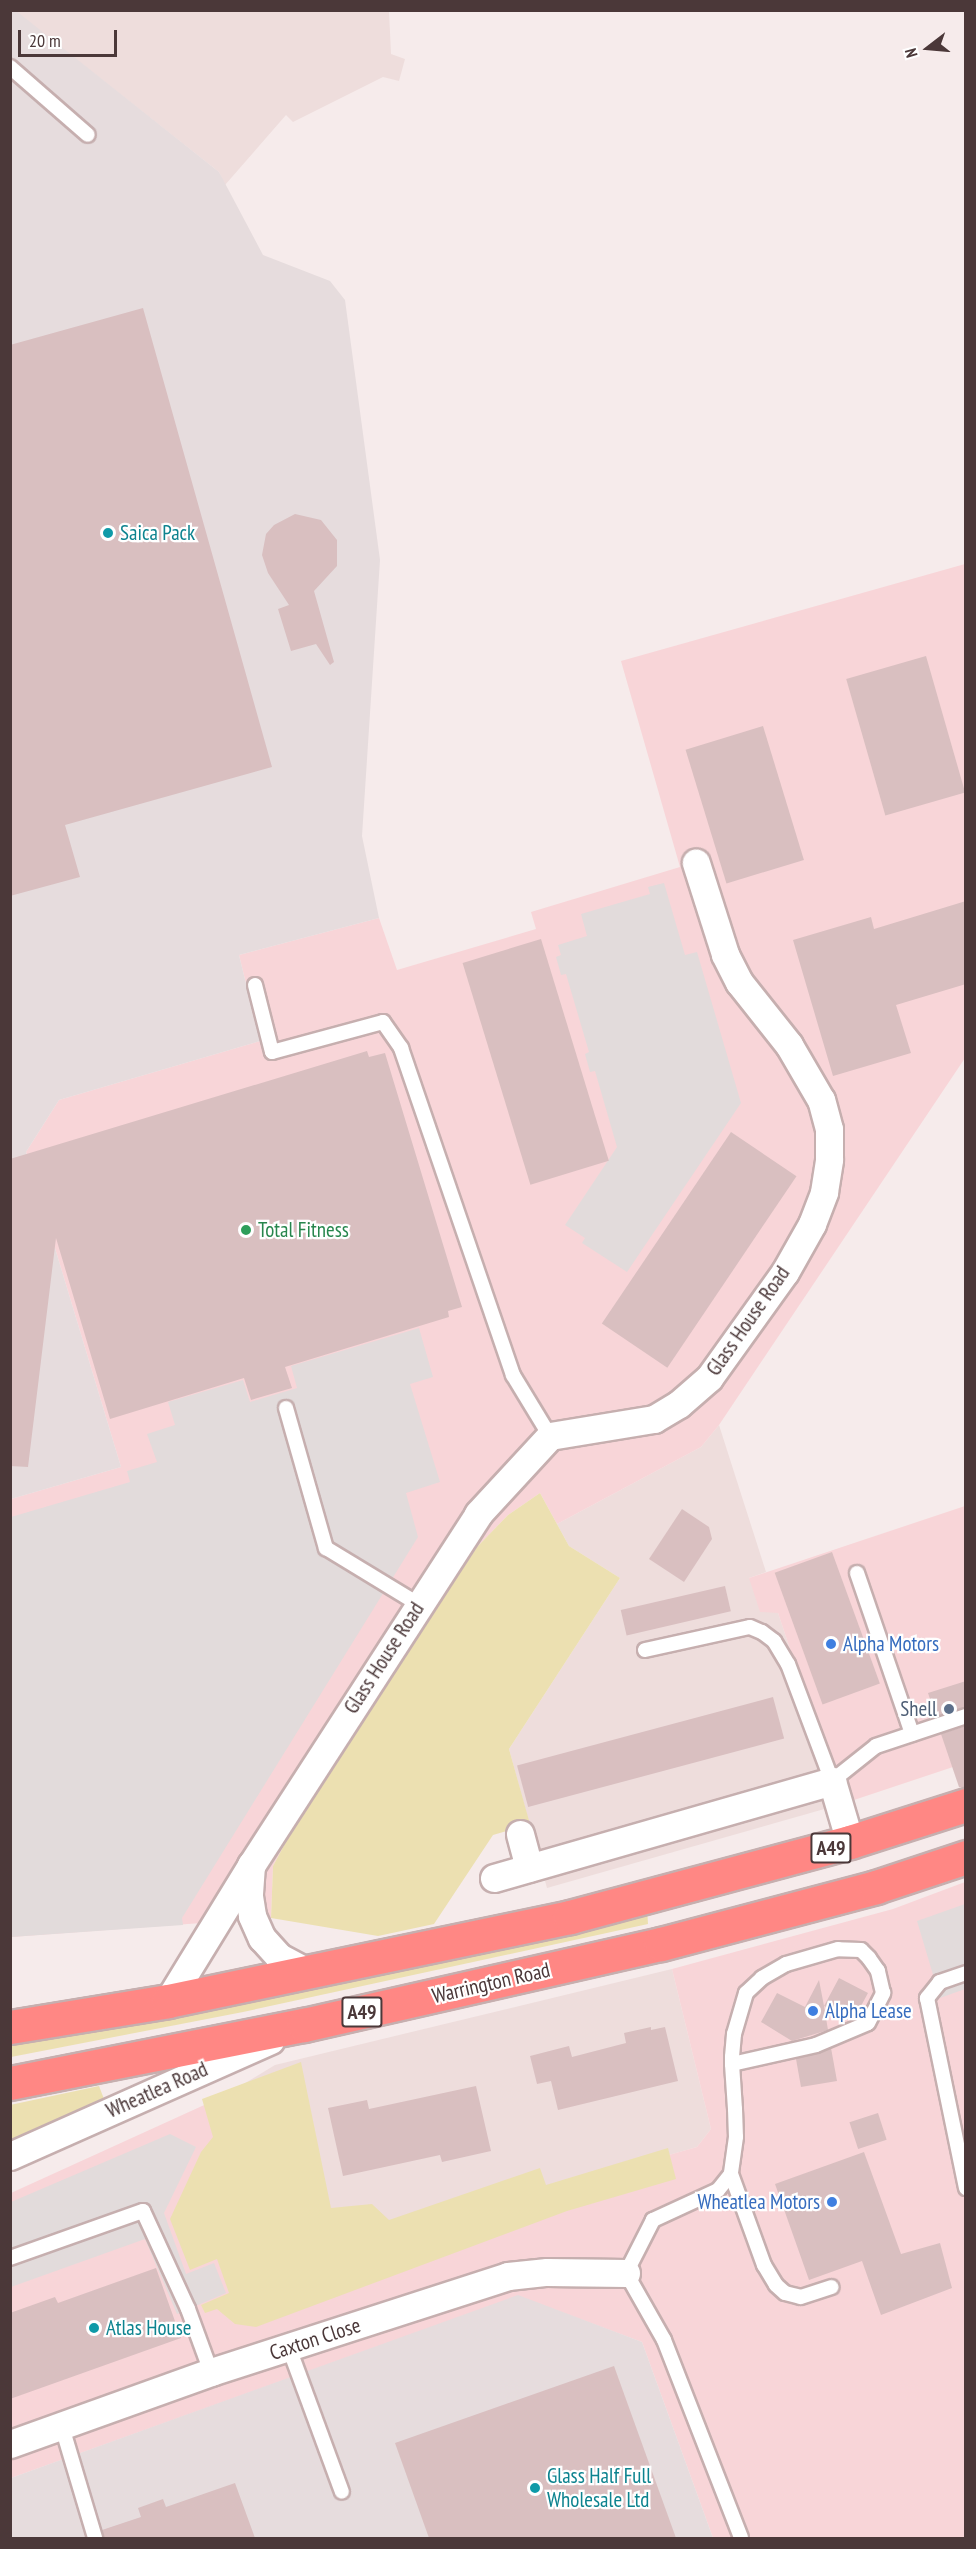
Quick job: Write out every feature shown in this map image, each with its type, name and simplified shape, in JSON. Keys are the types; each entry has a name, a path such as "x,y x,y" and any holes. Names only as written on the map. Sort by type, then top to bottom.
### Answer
{"highway":[{"name":"A49","path":"10,2027 168,2001 570,1917 850,1842 966,1805"},
{"name":"Warrington Road","path":"10,2083 304,2025 661,1944 876,1887 966,1857"}],"street":[{"name":"Glass House Road","path":"168,2001 252,1864 478,1514 550,1436 654,1419 679,1404 709,1378 785,1272 812,1224 824,1192 829,1139 821,1100 789,1045 739,982 725,954 696,863"},
{"path":"494,1878 832,1781 850,1842"},
{"path":"520,1834 529,1868"},
{"name":"Glass House Road","path":"252,1864 249,1896 262,1938 279,1957 309,1973"},
{"name":"Wheatlea Road","path":"10,2156 304,2025"},
{"name":"Caxton Close","path":"10,2444 211,2372 508,2276 547,2272 626,2273"}],"lane":[{"path":"10,67 88,135"},
{"path":"255,985 272,1052 383,1022 401,1048 513,1375 550,1436"},
{"path":"286,1408 326,1548 418,1604"},
{"path":"857,1573 912,1734"},
{"path":"645,1650 750,1627 762,1632 774,1641 788,1664 832,1781 876,1746 966,1716"},
{"path":"732,2064 816,2045 868,2023 883,1993 878,1971 869,1958 861,1950 838,1949 786,1964 762,1977 746,1993 739,2010 732,2064 736,2137 731,2174 764,2265 776,2285 785,2293 801,2296 831,2287"},
{"path":"966,1973 940,1982 927,1998 966,2187"},
{"path":"731,2174 718,2190 652,2220 626,2273 664,2340 741,2538"},
{"path":"10,2259 143,2211 188,2309 211,2372"},
{"path":"289,2348 342,2492"},
{"path":"62,2427 95,2538"}],"shaded area":[{"path":"15,10 219,172 263,255 330,281 345,300 380,560 362,836 379,918 239,955 260,1041 59,1100 26,1152 121,1467 11,1499 10,11"},
{"path":"15,11 389,11 391,54 405,59 399,81 383,77 293,122 286,115 225,185 219,172"},
{"path":"965,564 965,1058 719,1425 701,1447 557,1524 540,1493 508,1515 477,1547 304,1808 273,1866 271,1918 11,1937 11,1499 121,1467 26,1152 59,1100 260,1041 239,955 379,918 397,970 536,929 531,912 680,867 621,661"},
{"path":"664,883 685,955 697,952 741,1103 627,1272 582,1243 585,1238 565,1225 617,1147 595,1071 590,1072 585,1054 589,1052 566,974 561,975 556,957 561,955 558,945 587,936 581,914 650,894 648,887"},
{"path":"419,1328 433,1377 410,1384 440,1482 406,1493 418,1537 182,1918 183,1925 11,1937 11,1517 130,1482 127,1471 157,1462 147,1434 175,1425 168,1402 243,1380 250,1402 297,1388 291,1366"},
{"path":"719,1425 766,1572 749,1578 778,1613 842,1804 547,1888 509,1749 620,1578 569,1546 557,1524 701,1447"},
{"path":"540,1493 569,1546 620,1578 509,1749 530,1824 493,1835 434,1924 378,1936 271,1918 273,1866 304,1808 477,1547 508,1515"},
{"path":"965,1506 965,1763 842,1804 778,1613 760,1612 749,1578"},
{"path":"965,1882 965,2538 713,2538 642,2342 518,2296 11,2478 11,2193 224,2096 304,2247 556,2187 697,2147 711,2129 672,1969 893,1909"},
{"path":"965,1904 965,1989 940,1998 917,1921"},
{"path":"647,1908 648,1924 243,2012 11,2057 11,2037"},
{"path":"672,1969 711,2129 697,2147 556,2187 304,2247 224,2096 275,2065"},
{"path":"301,2062 331,2208 372,2204 389,2220 540,2168 546,2185 668,2148 676,2179 567,2211 256,2327 235,2324 217,2309 205,2313 201,2305 229,2293 217,2259 190,2270 170,2219 201,2152 213,2137 202,2099"},
{"path":"99,2086 104,2099 11,2141 10,2105"},
{"path":"170,2134 196,2147 164,2213 186,2274 214,2263 226,2293 177,2314 145,2239 11,2287 11,2202"},
{"path":"518,2295 642,2342 713,2538 11,2538 11,2478"}],"building":[{"name":"Saica Pack","path":"143,308 272,767 65,825 80,877 10,896 10,345"},
{"path":"295,514 321,520 337,540 337,566 314,591 334,662 330,665 316,644 291,651 278,609 289,605 268,573 262,555 266,534 274,525"},
{"path":"926,656 965,792 885,815 846,679"},
{"path":"763,726 804,860 726,884 686,750"},
{"path":"966,901 966,984 896,1005 911,1053 833,1076 793,940 871,917 874,929"},
{"path":"541,939 609,1161 530,1185 463,963"},
{"name":"Total Fitness","path":"367,1051 369,1057 385,1053 462,1307 448,1311 449,1317 285,1367 292,1388 251,1400 244,1378 110,1419 56,1238 28,1467 10,1466 10,1159"},
{"path":"731,1132 796,1176 667,1368 602,1324"},
{"path":"682,1509 709,1527 712,1539 684,1582 649,1559"},
{"name":"Alpha Motors","path":"832,1552 880,1684 823,1704 775,1573"},
{"path":"725,1586 731,1611 627,1635 621,1610"},
{"path":"966,1681 966,1707 936,1717 928,1693"},
{"path":"773,1697 784,1739 528,1807 517,1766"},
{"path":"966,1726 966,1787 959,1787 941,1734"},
{"path":"839,1978 868,1993 854,2019 824,2006"},
{"path":"819,1980 828,2030 792,2041 761,2022 777,1993 805,2007"},
{"path":"651,2027 651,2030 665,2027 678,2081 558,2110 551,2081 537,2084 530,2056 569,2046 572,2057 626,2043 624,2033"},
{"path":"831,2048 837,2081 801,2087 796,2059"},
{"path":"476,2086 491,2151 442,2162 440,2155 343,2176 328,2108 367,2100 369,2109"},
{"path":"878,2113 887,2140 858,2149 849,2122"},
{"name":"Wheatlea Motors","path":"864,2152 901,2254 940,2243 952,2288 881,2315 862,2261 809,2280 775,2184"},
{"name":"Atlas House","path":"156,2268 181,2338 10,2399 10,2313 55,2297 58,2303"},
{"name":"Glass Half Full Wholesale Ltd","path":"614,2366 676,2538 429,2538 395,2443"},
{"path":"235,2483 255,2538 104,2538 102,2530 141,2517 138,2508 163,2499 166,2507"}],"place":[{"name":"Saica Pack","path":"108,533"},
{"name":"Total Fitness","path":"246,1230"},
{"name":"Alpha Motors","path":"831,1644"},
{"name":"Shell","path":"949,1709"},
{"name":"Alpha Lease","path":"813,2011"},
{"name":"Wheatlea Motors","path":"832,2202"},
{"name":"Atlas House","path":"94,2328"},
{"name":"Glass Half Full Wholesale Ltd","path":"535,2488"}]}
